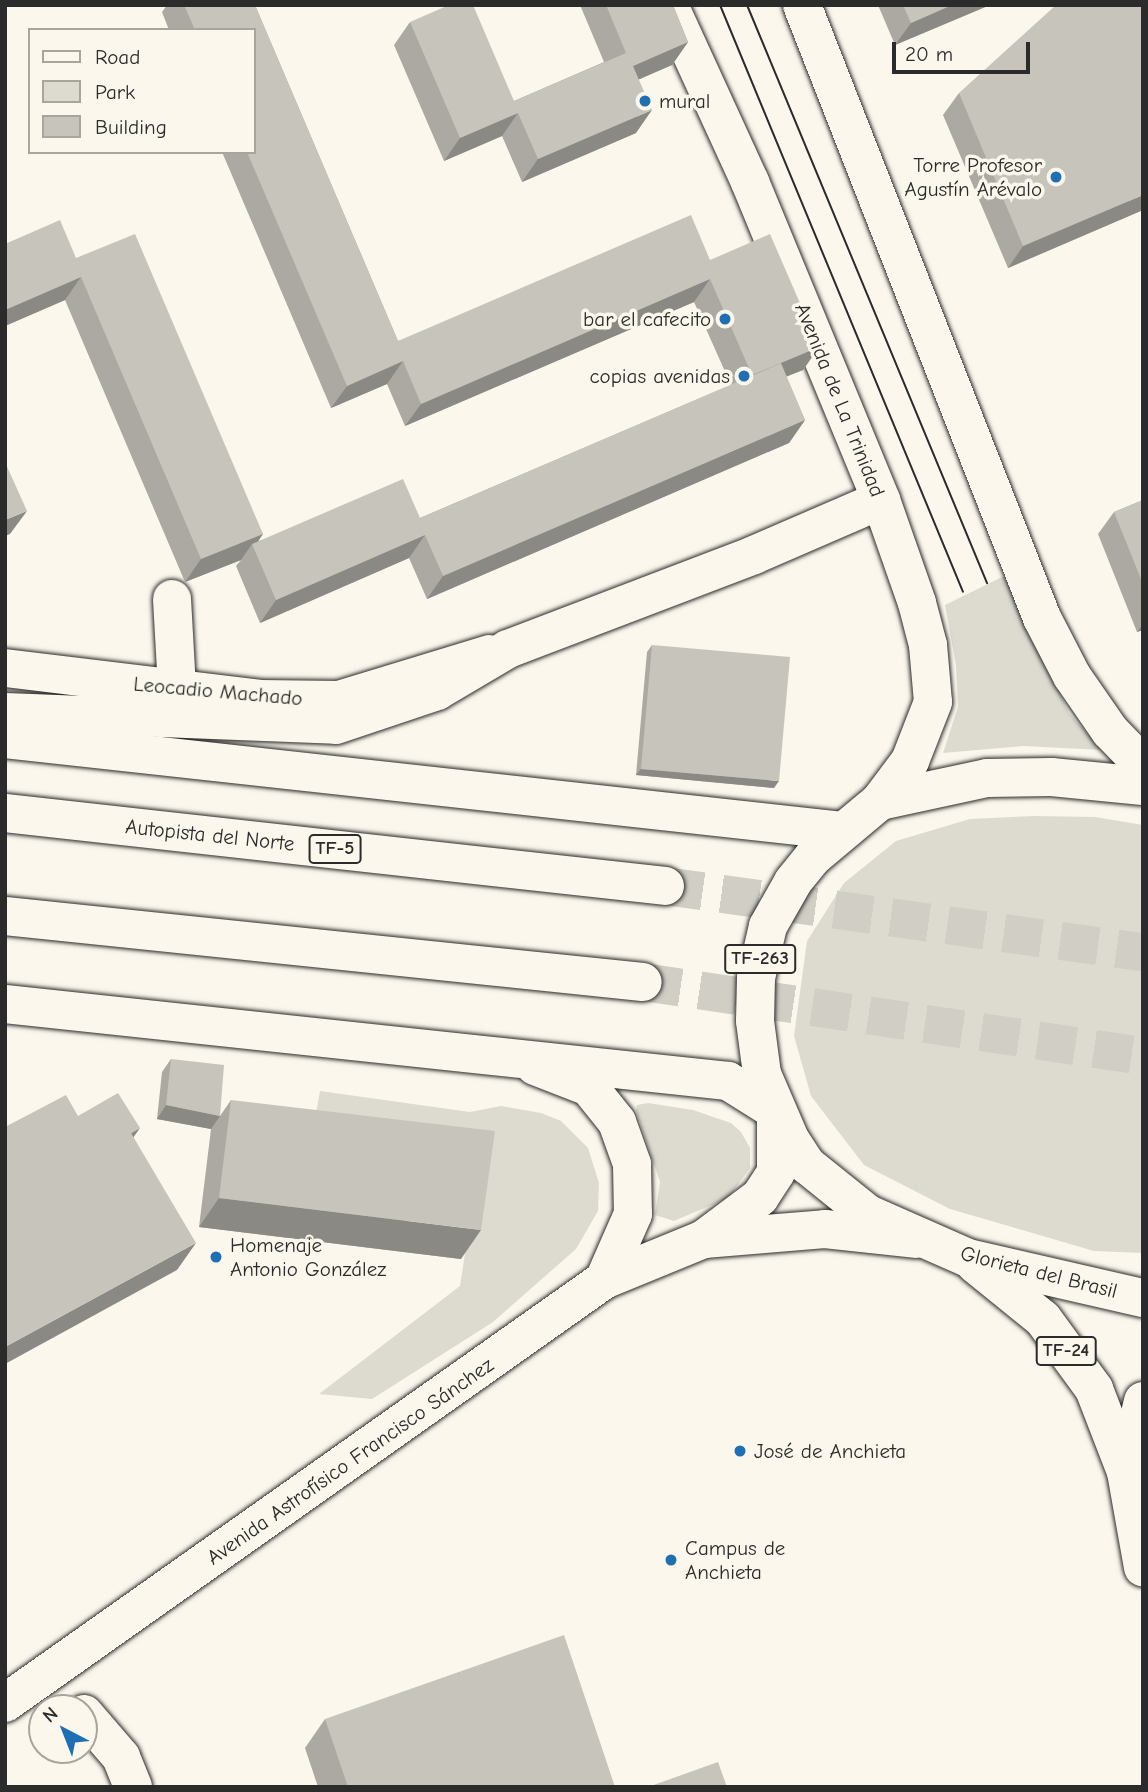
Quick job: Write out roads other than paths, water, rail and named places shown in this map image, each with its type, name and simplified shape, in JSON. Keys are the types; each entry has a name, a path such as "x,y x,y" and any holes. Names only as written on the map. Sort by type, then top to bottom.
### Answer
{"main road":[{"name":"Avenida de La Trinidad","path":"669,5 750,181 881,500 917,603 928,645 933,702 910,761 880,801"},
{"path":"802,5 1042,618 1072,676 1110,732 1143,765"},
{"path":"5,712 336,725 436,691 508,649 754,555 881,500"},
{"path":"172,599 177,689"},
{"name":"Leocadio Machado","path":"5,668 260,699 339,700 508,649"},
{"path":"5,739 842,831"},
{"name":"Glorieta del Brasil","path":"1143,786 1051,777 987,778 880,801 842,831 793,882 768,926 756,978 762,1074 776,1111 807,1166 836,1192 867,1214 968,1258 1143,1298"},
{"name":"Autopista del Norte","path":"5,813 665,886"},
{"path":"5,916 643,982"},
{"path":"5,1004 508,1054 728,1081 776,1111"},
{"path":"508,1054 589,1087 617,1122 632,1164 633,1214 604,1280"},
{"name":"Avenida Astrofísico Francisco Sánchez","path":"5,1703 604,1280 704,1238 760,1197 776,1172 776,1111"},
{"name":"Avenida Astrofísico Francisco Sánchez","path":"704,1238 825,1229 926,1240"},
{"name":"TF-24","path":"968,1258 1043,1319 1094,1389 1126,1472 1143,1567"},
{"name":"TF-24","path":"1126,1472 1143,1401"},
{"path":"49,1672 67,1694"},
{"path":"98,1730 121,1757 133,1787"}],"tunnel":[{"path":"665,886 1143,952"},
{"path":"643,982 1143,1056"}],"tram line":[{"path":"720,5 963,592"},
{"path":"747,5 987,583"}],"place":[{"name":"mural","path":"645,101"},
{"name":"Torre Profesor Agustín Arévalo","path":"1056,177"},
{"name":"bar el cafecito","path":"725,319"},
{"name":"copias avenidas","path":"744,376"},
{"name":"Homenaje Antonio González","path":"216,1257"},
{"name":"José de Anchieta","path":"740,1451"},
{"name":"Campus de Anchieta","path":"671,1560"}]}
